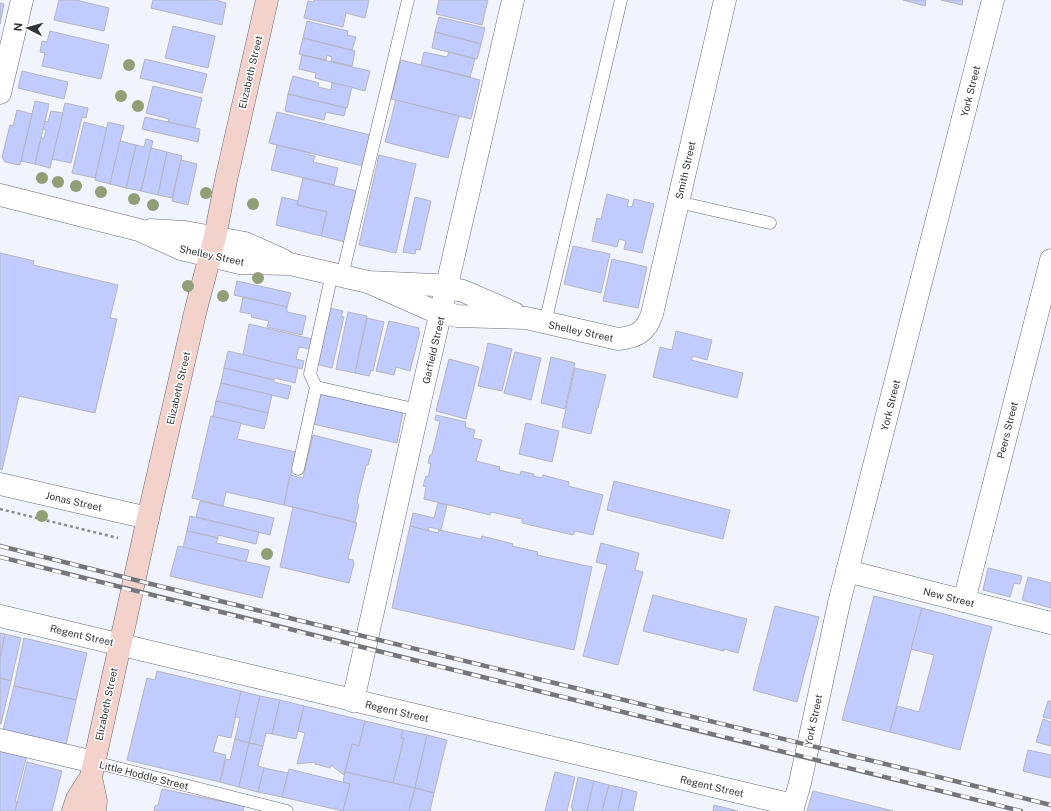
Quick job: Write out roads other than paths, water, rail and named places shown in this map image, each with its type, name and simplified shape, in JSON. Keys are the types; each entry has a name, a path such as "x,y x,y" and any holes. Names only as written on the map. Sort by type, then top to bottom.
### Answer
{"street":[{"path":"0,93 22,0"},
{"name":"Elizabeth Street","path":"72,811 92,770 119,644 194,317 212,246 267,0"},
{"name":"Garfield Street","path":"353,701 418,410 514,0"},
{"name":"Smith Street","path":"636,335 647,326 652,314 725,0"},
{"name":"York Street","path":"793,808 800,783 839,603 993,0"},
{"name":"Shelley Street","path":"0,195 139,230 185,232 212,246 245,243 290,264 368,282 429,309 457,316 536,320"},
{"name":"Peers Street","path":"964,601 1051,260"},
{"name":"Shelley Street","path":"368,282 435,285 463,291 536,320 618,339 636,335"},
{"name":"Jonas Street","path":"0,484 148,518"},
{"name":"New Street","path":"847,571 1051,623"},
{"name":"Regent Street","path":"0,616 793,808"},
{"name":"Little Hoddle Street","path":"0,740 92,770"},
{"name":"Elizabeth Street","path":"92,770 96,801 95,811"}],"lane":[{"path":"298,469 316,387 310,374 408,0"},
{"path":"536,320 621,0"},
{"path":"678,202 770,222"},
{"path":"316,387 418,410"},
{"name":"Little Hoddle Street","path":"92,770 287,811"}],"railway":[{"path":"0,546 1051,805"},
{"path":"0,557 1021,811"}]}
